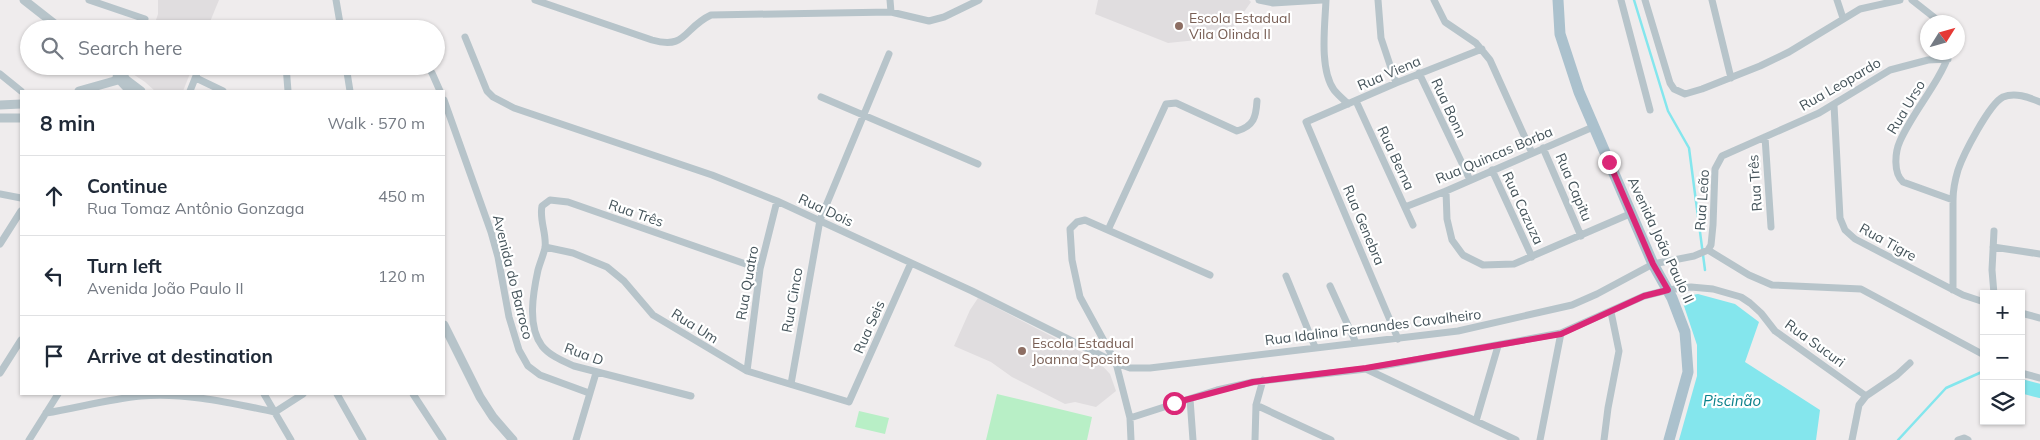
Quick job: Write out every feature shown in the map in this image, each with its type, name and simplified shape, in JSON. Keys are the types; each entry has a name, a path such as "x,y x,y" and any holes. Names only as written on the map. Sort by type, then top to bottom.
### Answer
{"main road":[{"name":"Avenida João Paulo II","path":"1558,0 1560,34 1567,58 1594,127 1655,267 1676,307 1684,332 1688,372 1668,440"}],"street":[{"path":"24,0 50,20"},
{"path":"89,0 145,19"},
{"path":"336,0 339,20"},
{"path":"536,0 643,37 670,44 679,40 695,24 711,15 891,12 920,20 936,20 980,0"},
{"path":"890,0 891,12"},
{"path":"1259,0 1280,3 1324,0 1324,50 1328,74 1334,90 1348,104"},
{"path":"1378,0 1381,38 1396,83"},
{"path":"1434,0 1440,14 1450,27 1472,40 1482,49 1495,70 1532,152"},
{"path":"1621,0 1650,110"},
{"path":"1645,0 1670,83 1674,89 1685,94 1731,78 1789,52 1860,9 1900,0"},
{"path":"1712,0 1731,78"},
{"path":"1837,0 1843,18"},
{"path":"1912,0 1931,15"},
{"name":"Rua Dois","path":"465,38 487,91 514,108 712,175 777,201 972,291 1116,363"},
{"name":"Rua Viena","path":"1306,122 1396,83 1482,49"},
{"name":"Rua Cinco","path":"791,384 820,220 889,54"},
{"name":"Rua Leopardo","path":"1722,156 1834,105 1876,77 1899,66 1928,60"},
{"name":"Rua Urso","path":"1947,60 1899,142 1896,161 1898,176 1903,182 1920,190 1953,200"},
{"path":"0,74 20,90"},
{"name":"Rua Bonn","path":"1420,74 1470,180"},
{"path":"81,90 115,75"},
{"path":"118,75 134,90"},
{"path":"190,90 197,75"},
{"path":"287,75 288,90"},
{"path":"347,75 350,90"},
{"path":"433,75 440,90"},
{"path":"196,78 221,90"},
{"path":"1954,290 1953,200 1958,168 1980,126 1993,105 2001,98 2010,95 2024,96 2040,102"},
{"path":"821,98 978,164"},
{"path":"1108,230 1166,104 1176,103 1238,131 1246,128 1254,121 1257,100"},
{"name":"Rua Berna","path":"1356,100 1414,225"},
{"name":"Avenida do Barroco","path":"445,103 491,232 498,257 508,317 519,350 528,366 540,375 589,393"},
{"path":"0,105 20,104"},
{"name":"Rua Tigre","path":"1834,105 1840,218 1845,230 1864,243 1954,290 1980,300"},
{"path":"0,118 20,118"},
{"name":"Rua Genebra","path":"1306,122 1398,339"},
{"name":"Rua Quincas Borba","path":"1405,206 1594,127"},
{"name":"Rua Três","path":"1765,137 1771,227"},
{"name":"Rua Capitu","path":"1544,148 1581,236"},
{"name":"Rua Leão","path":"1655,267 1708,250 1711,245 1715,169 1722,156"},
{"name":"Rua Cazuza","path":"1492,170 1532,257"},
{"path":"1446,190 1450,231 1456,247 1463,255 1482,265 1514,264 1632,213"},
{"path":"0,194 20,198"},
{"name":"Rua Três","path":"545,247 541,220 542,206 550,200 558,200 760,270"},
{"name":"Rua Quatro","path":"747,371 760,270 777,201"},
{"path":"0,244 20,213"},
{"path":"1131,440 1130,418 1116,363 1080,297 1069,240 1070,229 1077,222 1085,220 1210,275"},
{"path":"1994,232 1994,290"},
{"name":"Rua Um","path":"545,247 573,253 608,267 624,281 653,315 747,371 849,402"},
{"name":"Rua D","path":"545,247 536,282 533,310 539,340 549,353 558,359 596,373 691,396"},
{"path":"1993,248 2040,254"},
{"path":"1708,250 1748,275 1772,285 1861,289 1980,353"},
{"name":"Rua Seis","path":"849,402 911,263"},
{"name":"Rua Idalina Fernandes Cavalheiro","path":"1116,363 1130,368 1150,368 1458,331 1560,309 1655,267"},
{"path":"1286,276 1315,347"},
{"path":"1330,286 1356,343"},
{"name":"Rua Sucuri","path":"1130,418 1232,386 1263,380 1366,368 1561,334 1666,287 1706,289 1741,297 1756,307 1775,331 1866,396"},
{"path":"1604,440 1619,351 1610,312"},
{"path":"2025,314 2040,318"},
{"path":"445,327 480,397 493,417 514,440"},
{"path":"1540,440 1561,334"},
{"path":"0,373 20,342"},
{"path":"1476,421 1498,346"},
{"path":"1852,440 1859,406 1866,396 1897,375 1910,363"},
{"path":"1366,368 1516,440"},
{"path":"576,440 596,373"},
{"path":"2025,374 2040,378"},
{"path":"1255,440 1256,405 1263,380"},
{"path":"29,440 57,395"},
{"path":"265,395 291,440"},
{"path":"46,413 131,396 180,396 214,400 274,412 301,395"},
{"path":"338,395 363,440"},
{"path":"414,395 443,440"},
{"path":"1190,399 1193,440"},
{"path":"1256,405 1315,436 1331,440"},
{"path":"1958,440 1964,438 1968,440"}],"shaded area":[{"path":"158,0 219,0 211,20 156,20"},
{"name":"Escola Estadual Vila Olinda II","path":"1098,0 1249,0 1251,2 1226,37 1168,43 1095,14"},
{"path":"134,75 189,75 183,90 154,90"},
{"name":"Escola Estadual Joanna Sposito","path":"978,298 1097,360 1110,374 1116,391 1096,407 1075,402 1065,404 1012,377 991,362 954,346 970,310"}],"green space":[{"path":"997,394 1092,417 1087,440 986,440"},
{"path":"859,411 889,418 885,434 855,427"}],"water":[{"name":"Piscinão","path":"1698,294 1735,304 1759,322 1745,362 1820,410 1816,440 1679,440 1697,376 1697,345 1681,297"}],"waterway":[{"path":"1634,0 1668,111 1689,148 1705,270"},
{"path":"1898,440 1946,388 1980,373"},
{"path":"2025,387 2040,391"}],"place":[{"name":"Escola Estadual Vila Olinda II","path":"1179,26"},
{"name":"Escola Estadual Joanna Sposito","path":"1022,351"}],"route":[{"path":"1174,403 1217,390 1253,382 1366,368 1561,334 1644,296 1668,290 1653,264 1609,162"}]}
